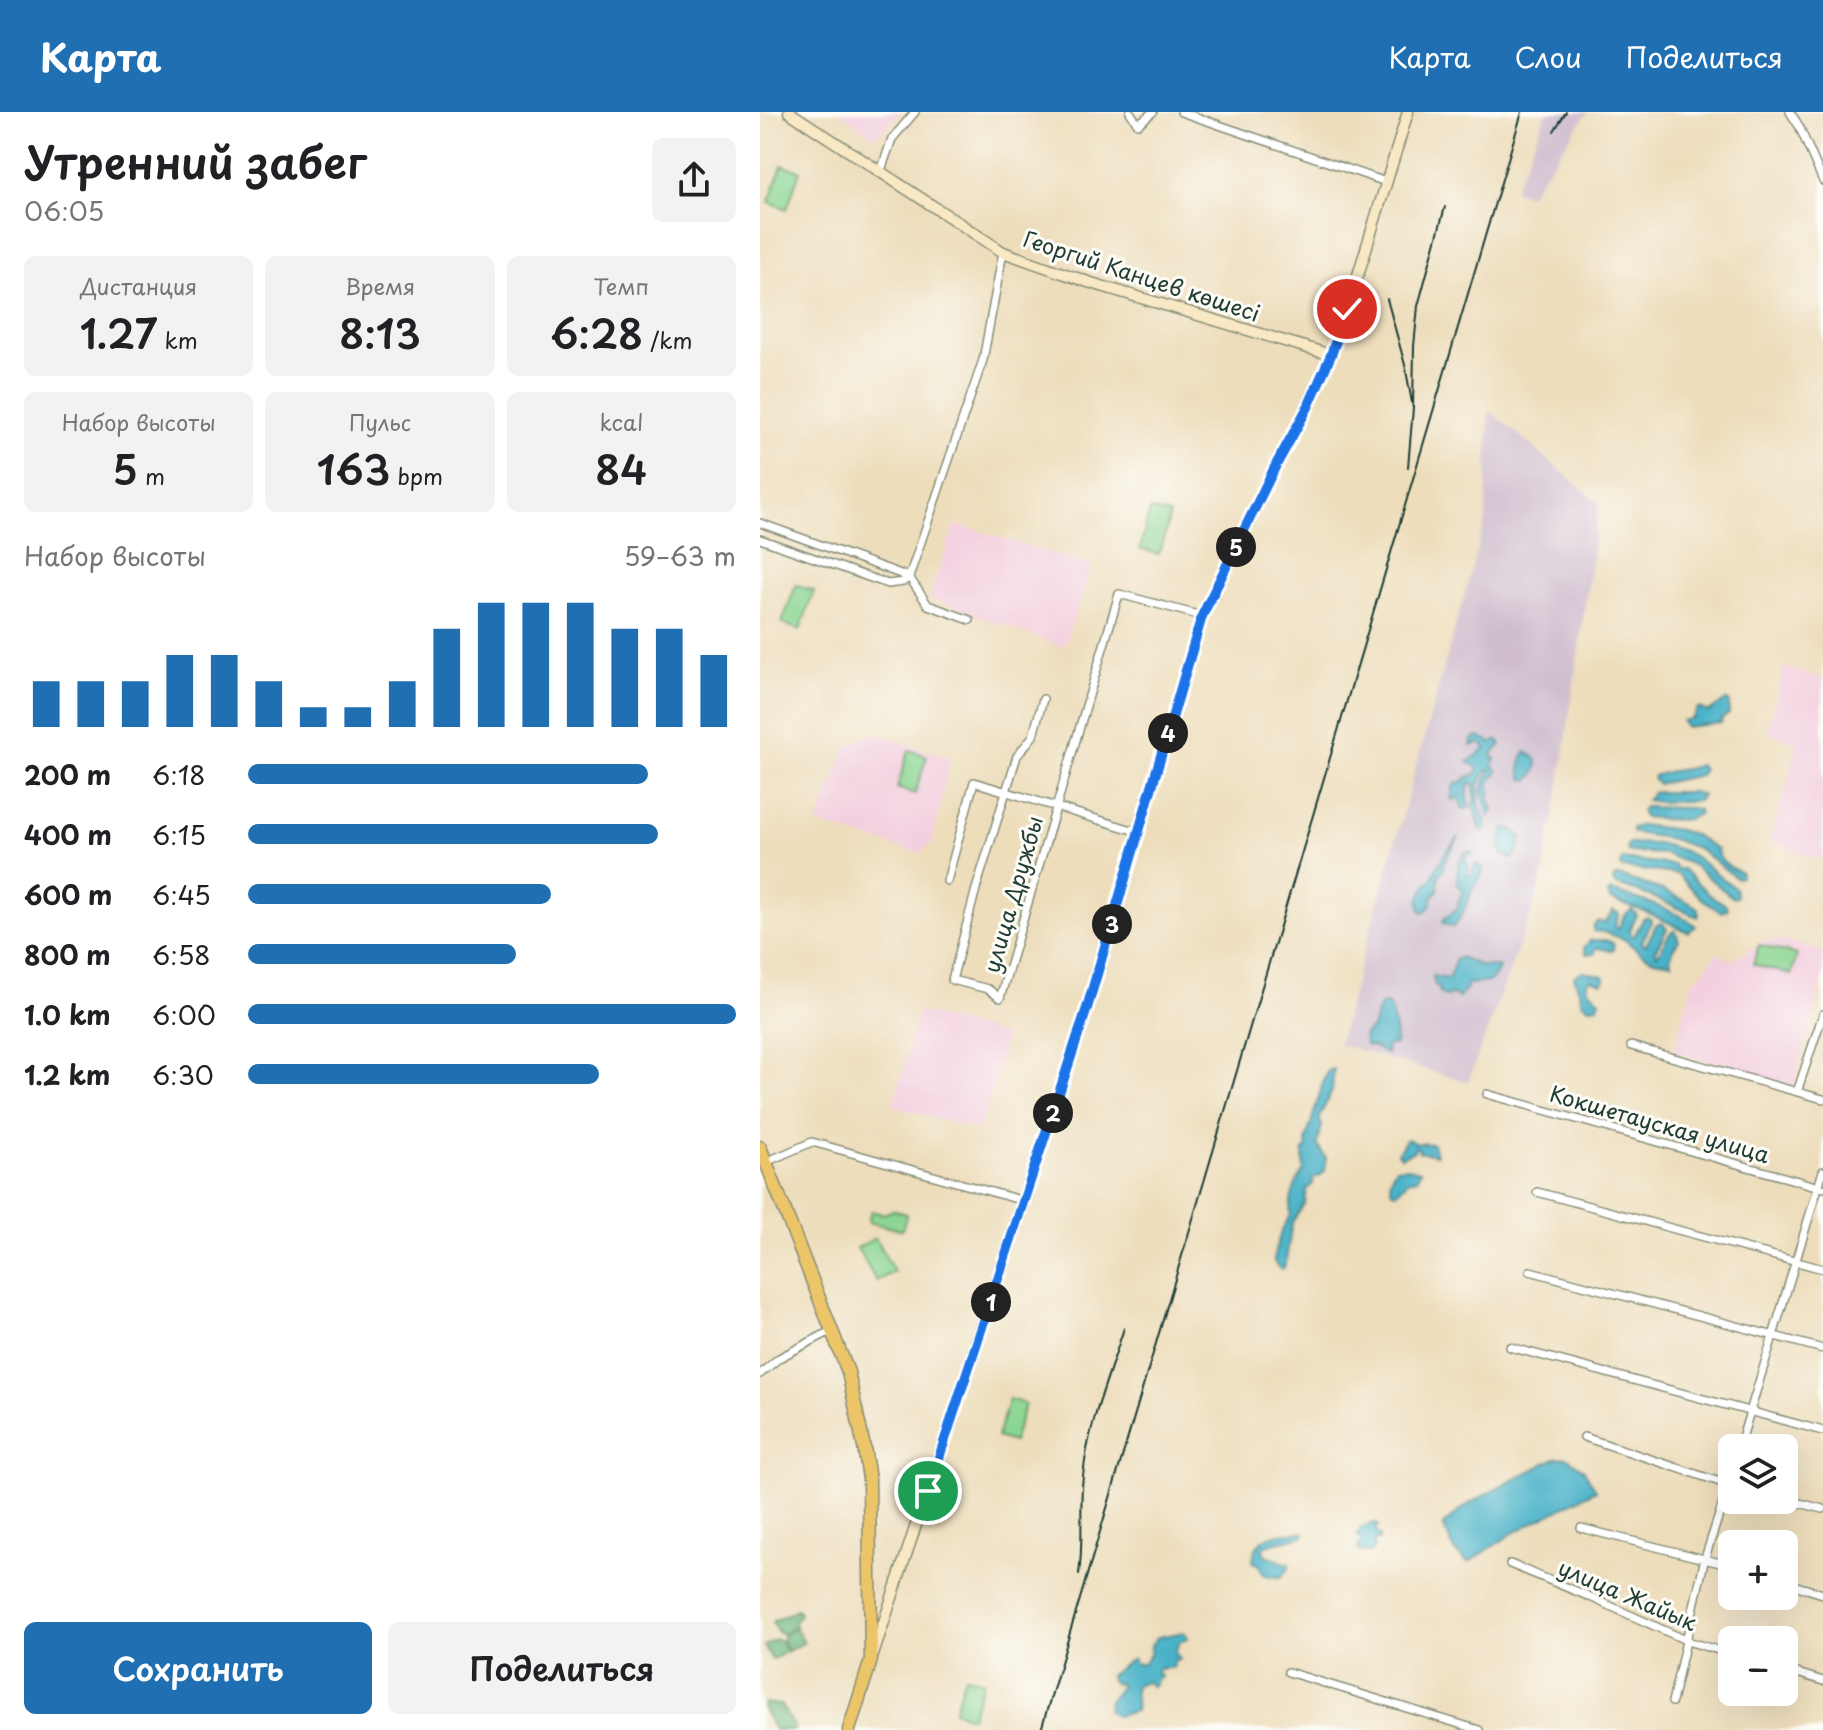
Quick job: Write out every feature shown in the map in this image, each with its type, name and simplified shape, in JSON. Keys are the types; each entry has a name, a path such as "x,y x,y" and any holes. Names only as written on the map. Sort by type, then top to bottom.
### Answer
{"main road":[{"name":"Георгий Канцев көшесі","path":"789,112 1003,252 1062,274 1331,355"},
{"path":"849,1730 1087,1008 1202,616 1308,407 1331,355 1408,112"},
{"path":"760,1147 848,1372 854,1396 869,1479 871,1660"}],"street":[{"path":"880,173 892,139 915,112"},
{"path":"1130,112 1138,124 1153,112"},
{"path":"1181,112 1386,182"},
{"path":"1790,112 1823,181"},
{"path":"760,539 888,584 903,582 909,577 983,360 1003,252"},
{"path":"760,523 909,577 928,605 970,620"},
{"name":"улица Дружбы","path":"1043,699 1033,736 1017,756 952,980 988,989 1000,998 1119,594 1202,616"},
{"path":"947,881 974,782 1139,832"},
{"path":"1797,1092 1821,1028 1823,1014"},
{"path":"1631,1046 1823,1099"},
{"name":"Кокшетауская улица","path":"1487,1094 1821,1187"},
{"path":"766,1162 812,1142 1024,1201"},
{"path":"1743,1434 1821,1187 1823,1171"},
{"path":"1537,1192 1823,1269"},
{"path":"1530,1271 1823,1349"},
{"path":"760,1374 779,1358 831,1331"},
{"path":"1510,1347 1823,1431"},
{"path":"1584,1437 1718,1482"},
{"path":"1798,1503 1823,1509"},
{"path":"1672,1702 1705,1558 1721,1514"},
{"path":"1581,1528 1718,1562"},
{"name":"улица Жайык","path":"1510,1564 1686,1641 1718,1650"},
{"path":"1798,1586 1823,1594"},
{"path":"1288,1672 1479,1730"},
{"path":"1798,1673 1823,1681"}],"shaded area":[{"path":"838,112 901,112 875,137"},
{"path":"1547,112 1588,112 1529,195 1514,190"},
{"path":"1489,410 1599,503 1559,791 1539,892 1468,1082 1338,1044 1486,518"},
{"path":"955,524 1092,565 1064,647 929,598"},
{"path":"1784,667 1823,679 1823,860 1770,842 1798,743 1767,732"},
{"path":"874,733 951,758 931,844 920,853 817,824 845,749"},
{"path":"1766,940 1787,941 1823,952 1823,980 1794,1085 1674,1052 1693,979 1718,952 1731,961"},
{"path":"918,1011 1007,1036 980,1131 893,1106"}],"green space":[{"path":"782,165 800,171 787,209 769,202"},
{"path":"1150,510 1170,515 1159,554 1140,549"},
{"path":"796,585 814,591 800,630 782,623"},
{"path":"909,750 927,756 915,794 897,788"},
{"path":"1759,945 1797,955 1791,975 1753,964"},
{"path":"893,1210 907,1214 902,1230 868,1222 871,1211 883,1214"},
{"path":"875,1238 894,1272 876,1281 857,1248"},
{"path":"1009,1399 1025,1404 1013,1442 997,1437"},
{"path":"797,1609 800,1614 794,1622 795,1626 782,1634 778,1633 772,1622"},
{"path":"796,1628 804,1642 788,1651 783,1636"},
{"path":"780,1640 786,1652 772,1660 764,1646"},
{"path":"965,1676 983,1681 971,1717 954,1711"},
{"path":"764,1703 781,1705 795,1730 774,1730 762,1707"}],"water":[{"path":"1729,701 1729,714 1721,723 1685,727 1682,721 1692,718 1698,708 1709,712"},
{"path":"1478,737 1491,744 1497,740 1501,745 1492,755 1496,758 1493,766 1498,771 1489,784 1493,810 1489,817 1482,790 1490,770 1485,772 1478,787 1486,825 1484,830 1481,830 1473,809 1474,784 1470,782 1468,789 1470,808 1463,809 1458,796 1454,801 1451,798 1456,783 1478,771 1468,762 1486,749 1480,743 1471,746 1472,739"},
{"path":"1526,752 1537,761 1535,773 1529,780 1523,779 1520,769"},
{"path":"1698,765 1703,771 1700,775 1658,784 1653,779 1659,774"},
{"path":"1653,792 1702,795 1698,801 1646,800"},
{"path":"1644,807 1691,808 1699,813 1680,820 1644,817 1641,811"},
{"path":"1641,825 1694,835 1717,849 1722,861 1741,873 1741,877 1736,878 1699,849 1672,839 1632,832 1632,828"},
{"path":"1505,828 1513,829 1522,838 1512,859 1503,855 1500,849"},
{"path":"1459,837 1443,864 1431,906 1423,913 1419,901 1422,893 1442,858"},
{"path":"1629,843 1662,844 1682,850 1735,888 1737,896 1732,897 1693,865 1665,854 1628,852"},
{"path":"1469,851 1473,854 1467,854 1465,859 1469,867 1467,876 1471,875 1476,864 1483,868 1462,915 1453,927 1443,923 1444,918 1459,906 1463,890 1457,883 1458,864 1464,853"},
{"path":"1622,859 1675,865 1728,909 1721,912 1703,900 1677,874 1623,868 1620,866"},
{"path":"1619,876 1662,890 1694,905 1698,909 1698,917 1617,885 1613,880"},
{"path":"1611,891 1667,910 1696,926 1688,932 1649,913 1610,900 1608,893"},
{"path":"1632,910 1637,915 1630,930 1631,936 1634,936 1643,919 1651,919 1643,945 1646,945 1656,925 1662,923 1667,929 1655,951 1657,955 1675,930 1679,940 1673,949 1672,963 1642,954 1624,939 1593,931 1598,921 1605,923 1613,911 1619,914 1615,926 1618,929 1625,915"},
{"path":"1591,940 1606,940 1613,943 1614,948 1612,951 1599,948 1595,949 1595,954 1586,954 1584,947"},
{"path":"1460,957 1482,966 1499,968 1490,981 1466,984 1467,988 1459,998 1451,994 1448,997 1439,993 1433,976 1448,979 1455,960"},
{"path":"1583,971 1604,976 1602,983 1590,979 1587,982 1588,989 1600,1000 1598,1006 1589,1007 1581,1002 1574,976"},
{"path":"1387,1004 1391,1008 1396,1039 1395,1044 1387,1046 1386,1054 1365,1045 1364,1035 1372,1028 1380,1005"},
{"path":"1334,1069 1332,1091 1319,1118 1322,1125 1317,1145 1326,1158 1325,1171 1313,1179 1313,1184 1307,1189 1305,1203 1292,1223 1286,1260 1281,1270 1274,1262 1277,1243 1291,1215 1293,1192 1304,1171 1303,1152 1307,1148 1306,1140 1325,1076"},
{"path":"1408,1139 1415,1143 1433,1144 1436,1155 1419,1152 1415,1147 1414,1151 1401,1157 1398,1153"},
{"path":"1396,1168 1420,1171 1417,1179 1409,1180 1397,1192 1392,1191 1390,1182 1393,1173"},
{"path":"1567,1457 1583,1469 1596,1490 1513,1533 1468,1563 1455,1552 1443,1525 1470,1503 1555,1458"},
{"path":"1374,1523 1378,1525 1375,1531 1380,1536 1379,1540 1374,1541 1370,1553 1359,1551 1362,1539 1357,1536 1361,1527"},
{"path":"1305,1533 1304,1536 1265,1545 1264,1554 1289,1563 1289,1567 1281,1577 1263,1574 1259,1564 1253,1562 1258,1545 1269,1537"},
{"path":"1184,1632 1188,1637 1179,1643 1175,1652 1180,1659 1174,1660 1174,1667 1158,1669 1157,1673 1161,1676 1151,1686 1147,1682 1137,1684 1135,1711 1117,1716 1107,1710 1109,1701 1120,1687 1119,1682 1115,1684 1111,1680 1110,1675 1133,1658 1136,1664 1143,1663 1158,1637"}],"railway":[{"path":"1041,1730 1522,112"},
{"path":"1554,131 1566,112"},
{"path":"1387,299 1413,408 1418,306 1445,207"},
{"path":"1408,467 1413,408"},
{"path":"1079,1574 1086,1457 1094,1419 1124,1328"}],"route":[{"path":"928,1491 1087,1008 1202,616 1308,407 1347,309"}]}
